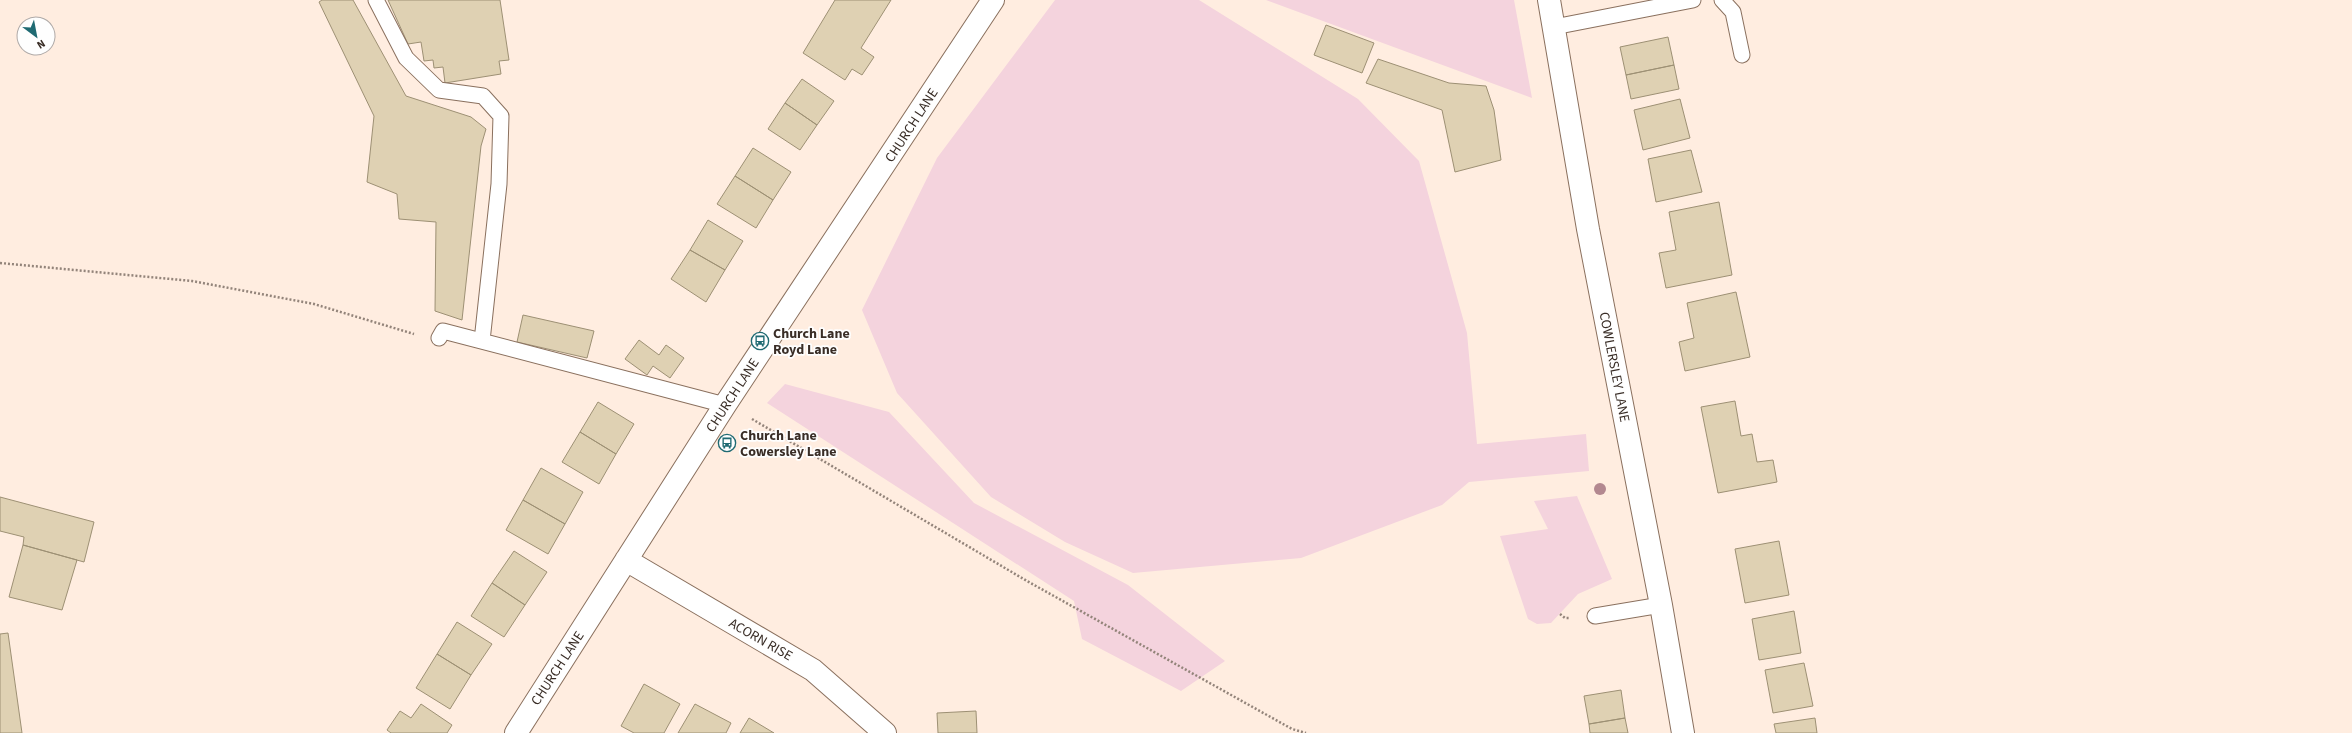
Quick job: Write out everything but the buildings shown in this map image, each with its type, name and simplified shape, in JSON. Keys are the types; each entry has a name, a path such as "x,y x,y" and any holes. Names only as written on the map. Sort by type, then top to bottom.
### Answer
{"street":[{"name":"CHURCH LANE","path":"516,733 725,405 993,0"},
{"name":"COWLERSLEY LANE","path":"1549,0 1588,229 1661,605 1683,733"},
{"name":"ACORN RISE","path":"626,560 813,670 885,733"}],"lane":[{"path":"376,0 406,58 439,90 483,96 501,116 499,184 482,341"},
{"path":"1554,27 1693,0"},
{"path":"1722,0 1732,12 1742,55"},
{"path":"439,338 443,331 725,405"},
{"path":"1595,616 1661,605"}],"path":[{"path":"0,263 192,281 314,304 402,332 439,338"},
{"path":"725,405 751,418 1027,581 1292,729 1306,733"}],"shaded area":[{"path":"1055,0 1199,0 1358,99 1419,161 1467,333 1477,444 1586,434 1589,471 1469,482 1442,505 1301,558 1133,573 1065,542 991,497 897,393 862,310 937,158"},
{"path":"1266,0 1514,0 1532,98"},
{"path":"785,384 889,412 974,503 1128,585 1225,661 1181,691 1082,639 1074,601 767,403"},
{"path":"1577,496 1612,579 1578,594 1551,623 1537,624 1528,619 1500,536 1548,529 1534,501"}],"place":[{"name":"Church Lane Royd Lane","path":"760,341"},
{"name":"Church Lane Cowersley Lane","path":"727,443"}]}
